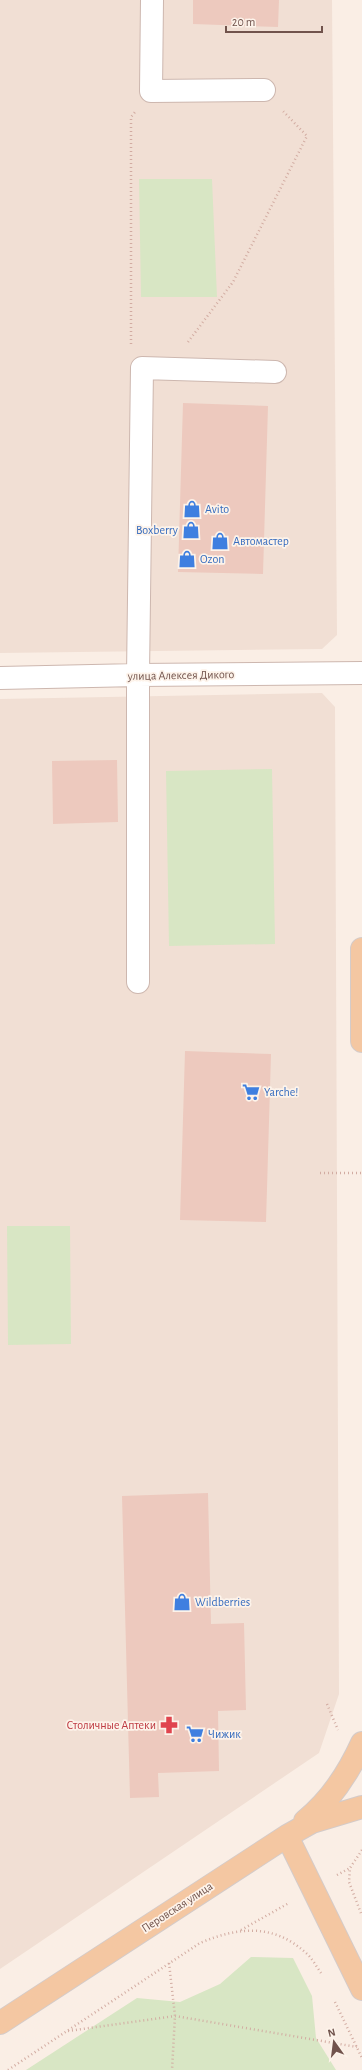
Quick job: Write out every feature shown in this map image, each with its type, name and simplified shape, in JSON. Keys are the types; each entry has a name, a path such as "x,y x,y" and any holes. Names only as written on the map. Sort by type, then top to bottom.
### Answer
{"main road":[{"path":"362,949 362,1041"},
{"path":"362,1743 352,1765 338,1788 317,1811 286,1836 362,1990"},
{"name":"Перовская улица","path":"0,2023 286,1836 312,1822 362,1807"}],"street":[{"path":"152,0 151,92 264,90"},
{"path":"138,982 138,675 142,368 274,372"},
{"name":"улица Алексея Дикого","path":"0,678 138,675 362,674"}],"path":[{"path":"166,369 233,282 307,136 264,90"},
{"path":"142,368 131,351 131,117 151,92"},
{"path":"320,1173 362,1173"},
{"path":"362,1850 350,1868 349,1882 362,1916"},
{"path":"8,2070 200,1943 221,1934 240,1931 265,1931 288,1939 308,1954 322,1975"},
{"path":"169,1963 175,2016 172,2070"},
{"path":"333,1997 362,2058"},
{"path":"66,2032 175,2016 357,2047"}],"shaded area":[{"path":"0,0 332,0 337,635 322,649 0,653"},
{"path":"322,693 335,707 339,1694 319,1753 0,1969 0,699"}],"green space":[{"path":"139,179 212,179 217,297 141,297"},
{"path":"272,769 275,944 169,946 166,771"},
{"path":"7,1226 70,1226 71,1344 8,1345"},
{"path":"251,1957 293,1958 312,1996 316,2038 336,2070 26,2070 137,1998 180,2002 220,1984"}],"building":[{"path":"193,0 279,0 278,27 193,24"},
{"path":"183,403 268,406 263,574 178,572"},
{"path":"117,760 118,822 53,824 52,761"},
{"path":"185,1051 271,1054 266,1222 180,1220"},
{"path":"208,1493 211,1624 244,1623 246,1710 218,1711 219,1771 158,1773 159,1797 130,1798 122,1496"}],"place":[{"name":"Avito","path":"192,509"},
{"name":"Boxberry","path":"191,530"},
{"name":"Автомастер","path":"220,541"},
{"name":"Ozon","path":"187,559"},
{"name":"Yarche!","path":"251,1092"},
{"name":"Wildberries","path":"182,1602"},
{"name":"Столичные Аптеки","path":"169,1725"},
{"name":"Чижик","path":"195,1734"}]}
